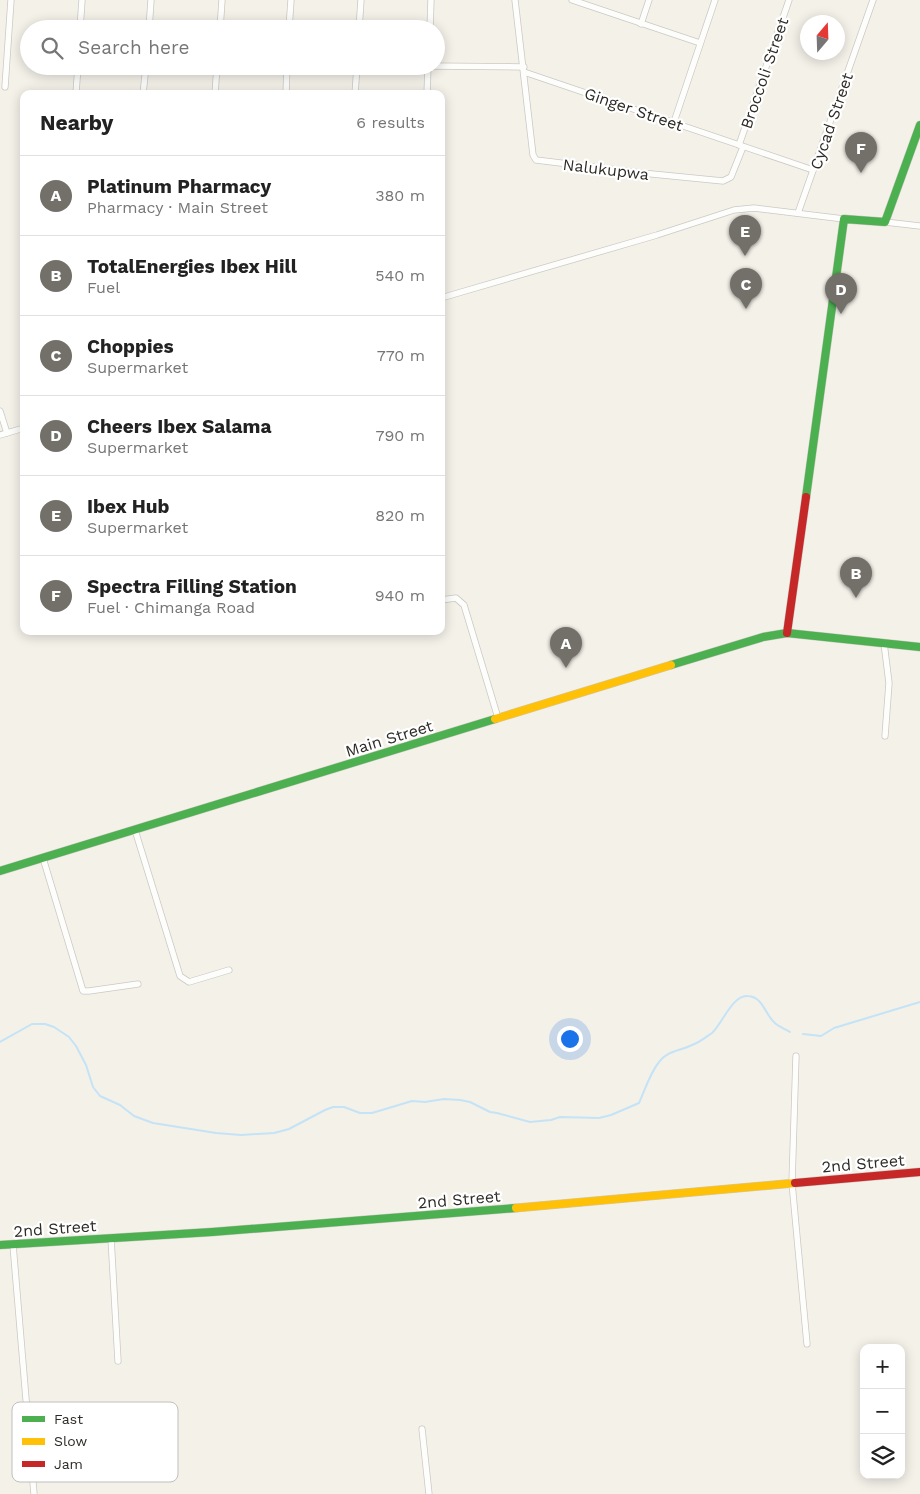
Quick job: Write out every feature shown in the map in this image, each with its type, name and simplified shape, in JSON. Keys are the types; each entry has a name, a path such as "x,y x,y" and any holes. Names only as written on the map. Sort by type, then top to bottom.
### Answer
{"street":[{"path":"5,87 11,0"},
{"path":"81,20 82,0"},
{"path":"150,20 151,0"},
{"path":"221,20 222,0"},
{"path":"290,20 291,0"},
{"path":"360,20 361,0"},
{"path":"430,20 431,0"},
{"path":"515,0 524,70"},
{"path":"572,0 700,43"},
{"path":"641,24 649,0"},
{"path":"674,122 715,0"},
{"name":"Broccoli Street","path":"741,146 789,0"},
{"name":"Cycad Street","path":"798,213 873,0"},
{"name":"Ginger Street","path":"445,67 524,70 813,170"},
{"name":"Nalukupwa","path":"524,70 533,156 536,160 723,181 731,177 741,146"},
{"path":"76,90 77,75"},
{"path":"144,90 145,75"},
{"path":"215,90 216,75"},
{"path":"286,90 287,75"},
{"path":"355,90 356,75"},
{"path":"427,90 428,75"},
{"path":"885,222 919,133 920,125"},
{"path":"445,297 657,235 734,210 754,208 920,226"},
{"path":"787,633 844,219"},
{"path":"0,411 3,434 20,429"},
{"path":"445,599 456,598 464,605 498,718"},
{"name":"Main Street","path":"0,871 740,642 787,633 920,647"},
{"path":"884,643 889,683 885,736"},
{"path":"135,830 180,976 189,982 229,970"},
{"path":"43,858 83,990 89,992 138,984"},
{"path":"796,1056 792,1183 807,1344"},
{"name":"2nd Street","path":"0,1246 378,1220 920,1172"},
{"path":"110,1238 118,1361"},
{"path":"13,1245 26,1402"},
{"path":"422,1429 429,1494"}],"waterway":[{"path":"0,1042 32,1024 45,1024 54,1027 69,1037 76,1046 86,1065 93,1087 100,1096 120,1105 134,1116 153,1123 241,1135 274,1133 289,1129 333,1107 344,1107 360,1113 372,1113 412,1101 425,1102 444,1099 470,1102 490,1112 530,1122 560,1117 599,1118 639,1103 659,1062 670,1053 697,1043 712,1033 733,1004 743,997 748,996 758,1000 772,1021 790,1032"},
{"path":"803,1034 821,1036 834,1028 920,1002"}],"traffic: fast":[{"path":"806,497 844,219 885,222 920,125"},
{"path":"671,665 763,637 787,633 920,647"},
{"path":"0,871 495,719"},
{"path":"0,1245 212,1232 516,1208"}],"traffic: slow":[{"path":"495,719 671,665"},
{"path":"516,1208 795,1183"}],"traffic: jam":[{"path":"787,633 806,497"},
{"path":"795,1183 920,1172"}],"place":[{"name":"Spectra Filling Station","path":"861,173"},
{"name":"Ibex Hub","path":"745,256"},
{"name":"Choppies","path":"746,309"},
{"name":"Cheers Ibex Salama","path":"841,314"},
{"name":"TotalEnergies Ibex Hill","path":"856,598"},
{"name":"Platinum Pharmacy","path":"566,668"}]}
